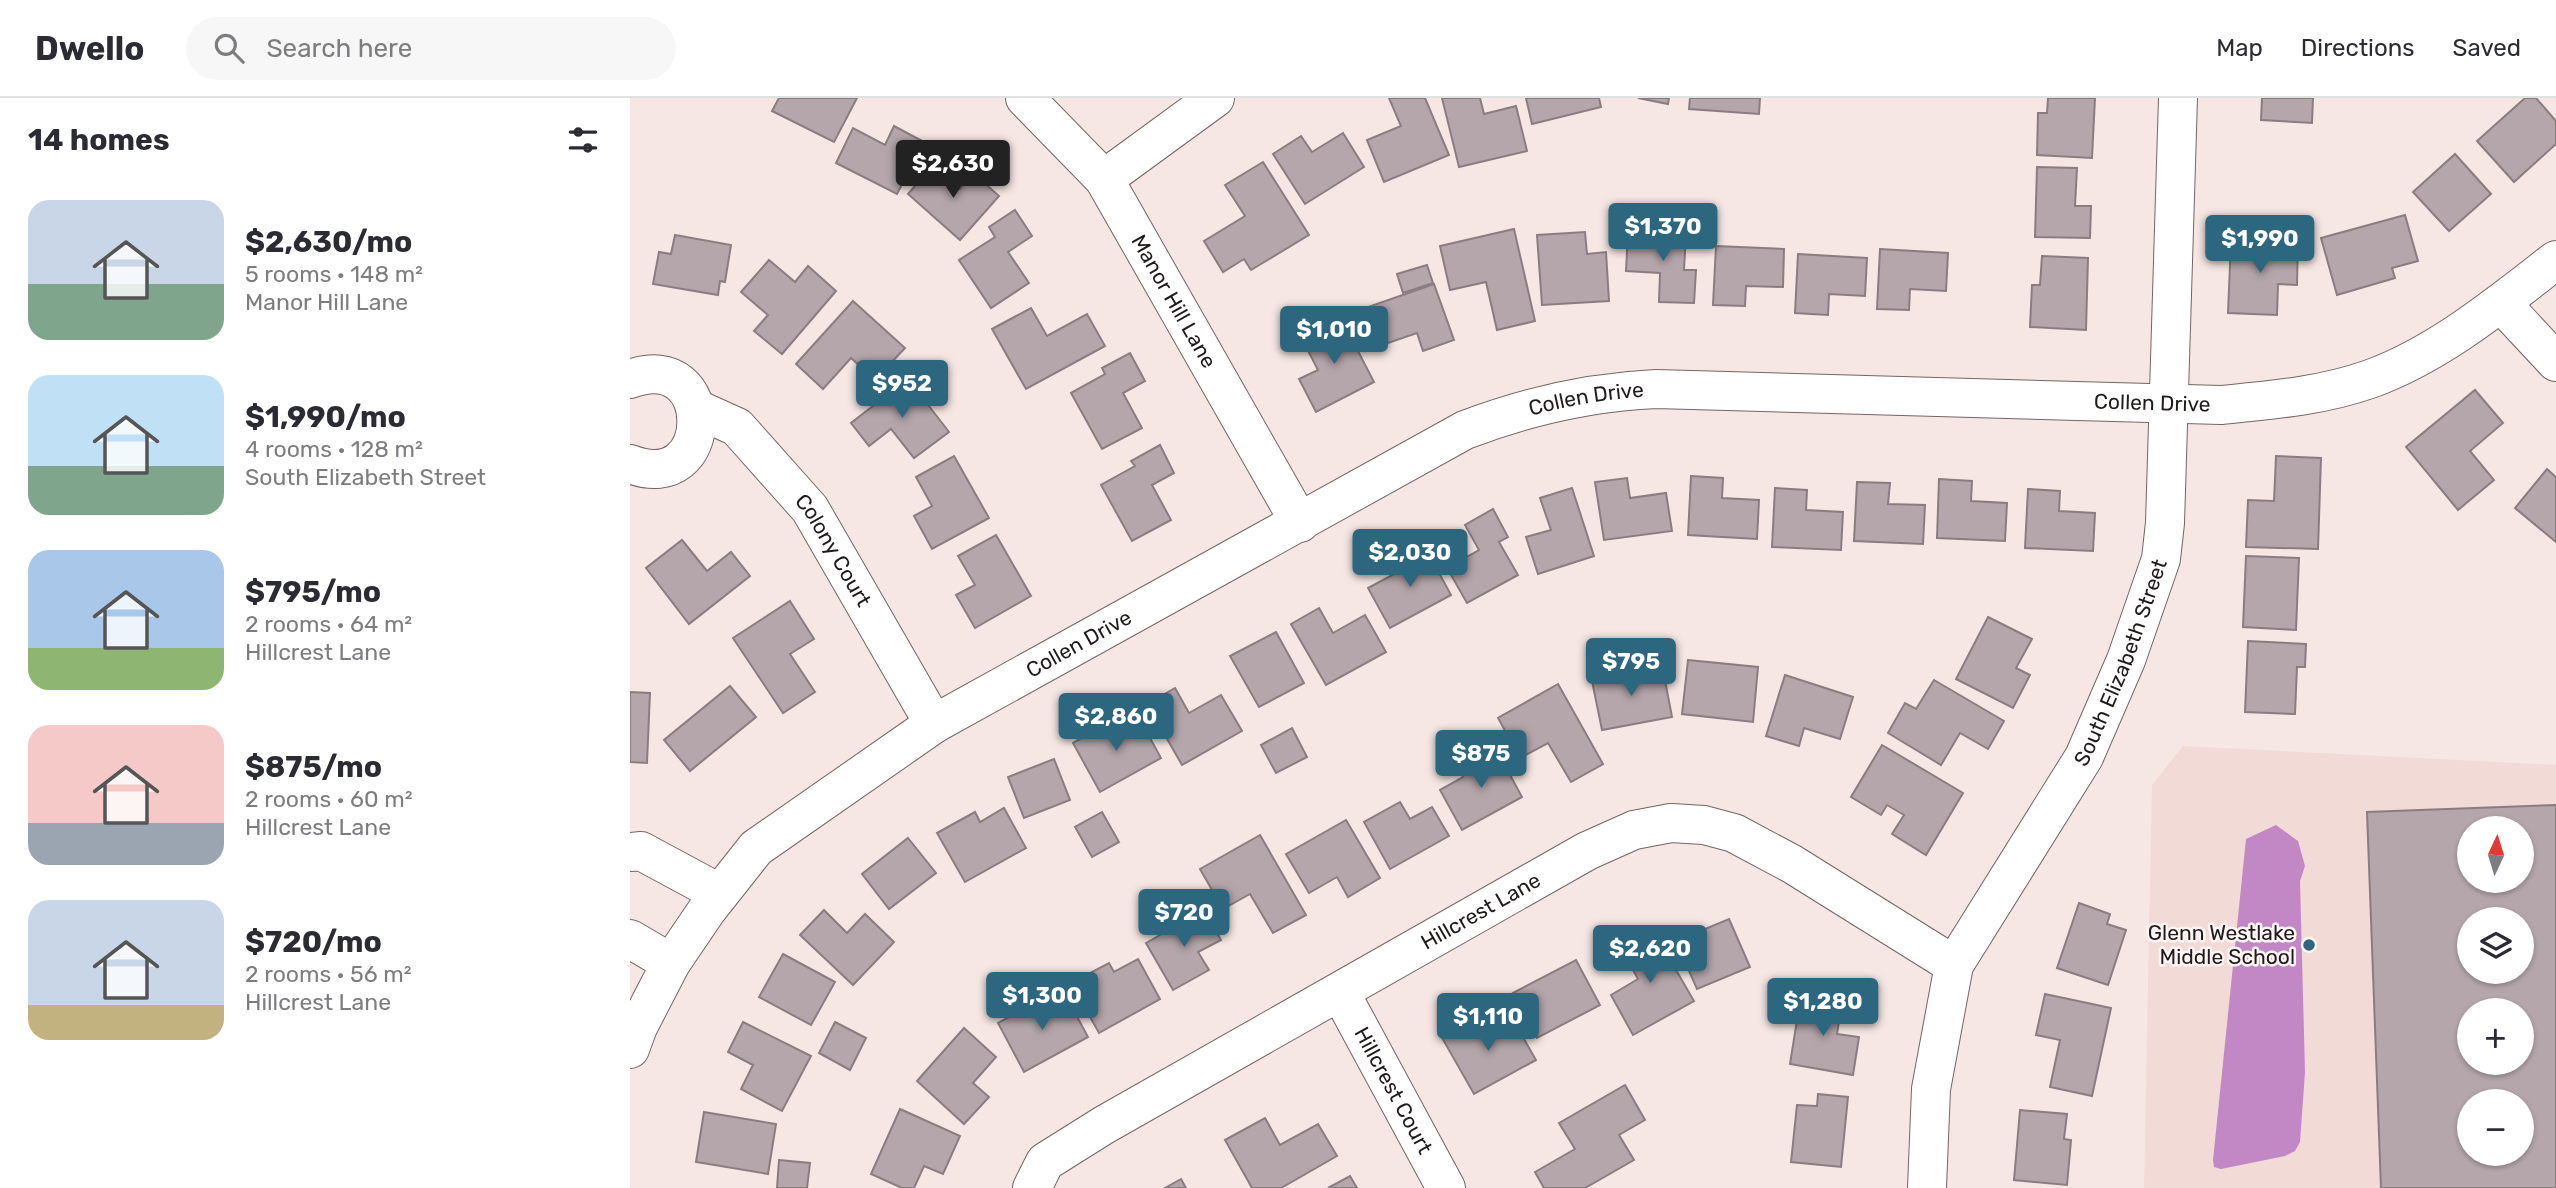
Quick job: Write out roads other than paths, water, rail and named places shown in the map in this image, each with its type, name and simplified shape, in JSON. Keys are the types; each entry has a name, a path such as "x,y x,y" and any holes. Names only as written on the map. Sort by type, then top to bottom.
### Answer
{"street":[{"name":"Manor Hill Lane","path":"1025,98 1104,179 1300,523"},
{"path":"1104,179 1216,98"},
{"name":"South Elizabeth Street","path":"1927,1188 1931,1089 1954,965 2084,757 2126,660 2161,559 2178,98"},
{"name":"Collen Drive","path":"630,1049 638,1027 671,963 719,893 756,848 934,724 1465,430 1523,410 1612,391 1656,389 2221,405 2277,400 2328,391 2372,378 2449,339 2556,260"},
{"path":"2501,303 2556,362"},
{"name":"Colony Court","path":"630,379 644,374 671,378 691,397 697,409 737,428 810,509 934,724"},
{"path":"630,464 653,469 676,462 693,444 697,433 697,409"},
{"name":"Hillcrest Lane","path":"1032,1188 1045,1162 1587,852 1634,830 1671,823 1704,825 1734,833 1792,864 1954,965"},
{"path":"630,852 640,851 719,893"},
{"path":"630,939 671,963"},
{"name":"Hillcrest Court","path":"1340,992 1446,1188"}],"place":[{"name":"Glenn Westlake Middle School","path":"2309,945"}]}
